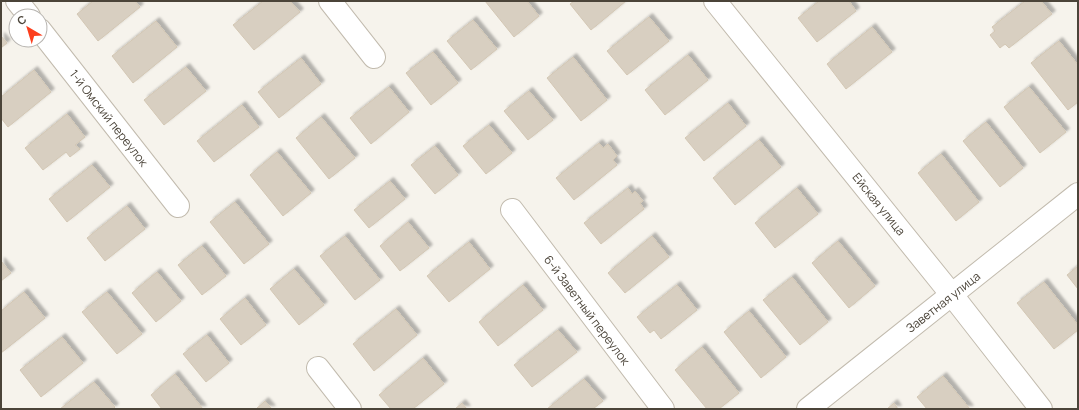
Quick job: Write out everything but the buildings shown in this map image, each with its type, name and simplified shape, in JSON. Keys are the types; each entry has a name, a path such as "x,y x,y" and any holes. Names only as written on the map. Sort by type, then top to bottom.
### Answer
{"street":[{"path":"330,1 374,57"},
{"name":"Ейская улица","path":"715,1 952,295 1041,409"},
{"name":"1-й Омский переулок","path":"48,40 178,206"},
{"name":"Заветная улица","path":"808,409 1078,194"},
{"name":"6-й Заветный переулок","path":"512,210 663,409"},
{"path":"318,368 350,409"}]}
